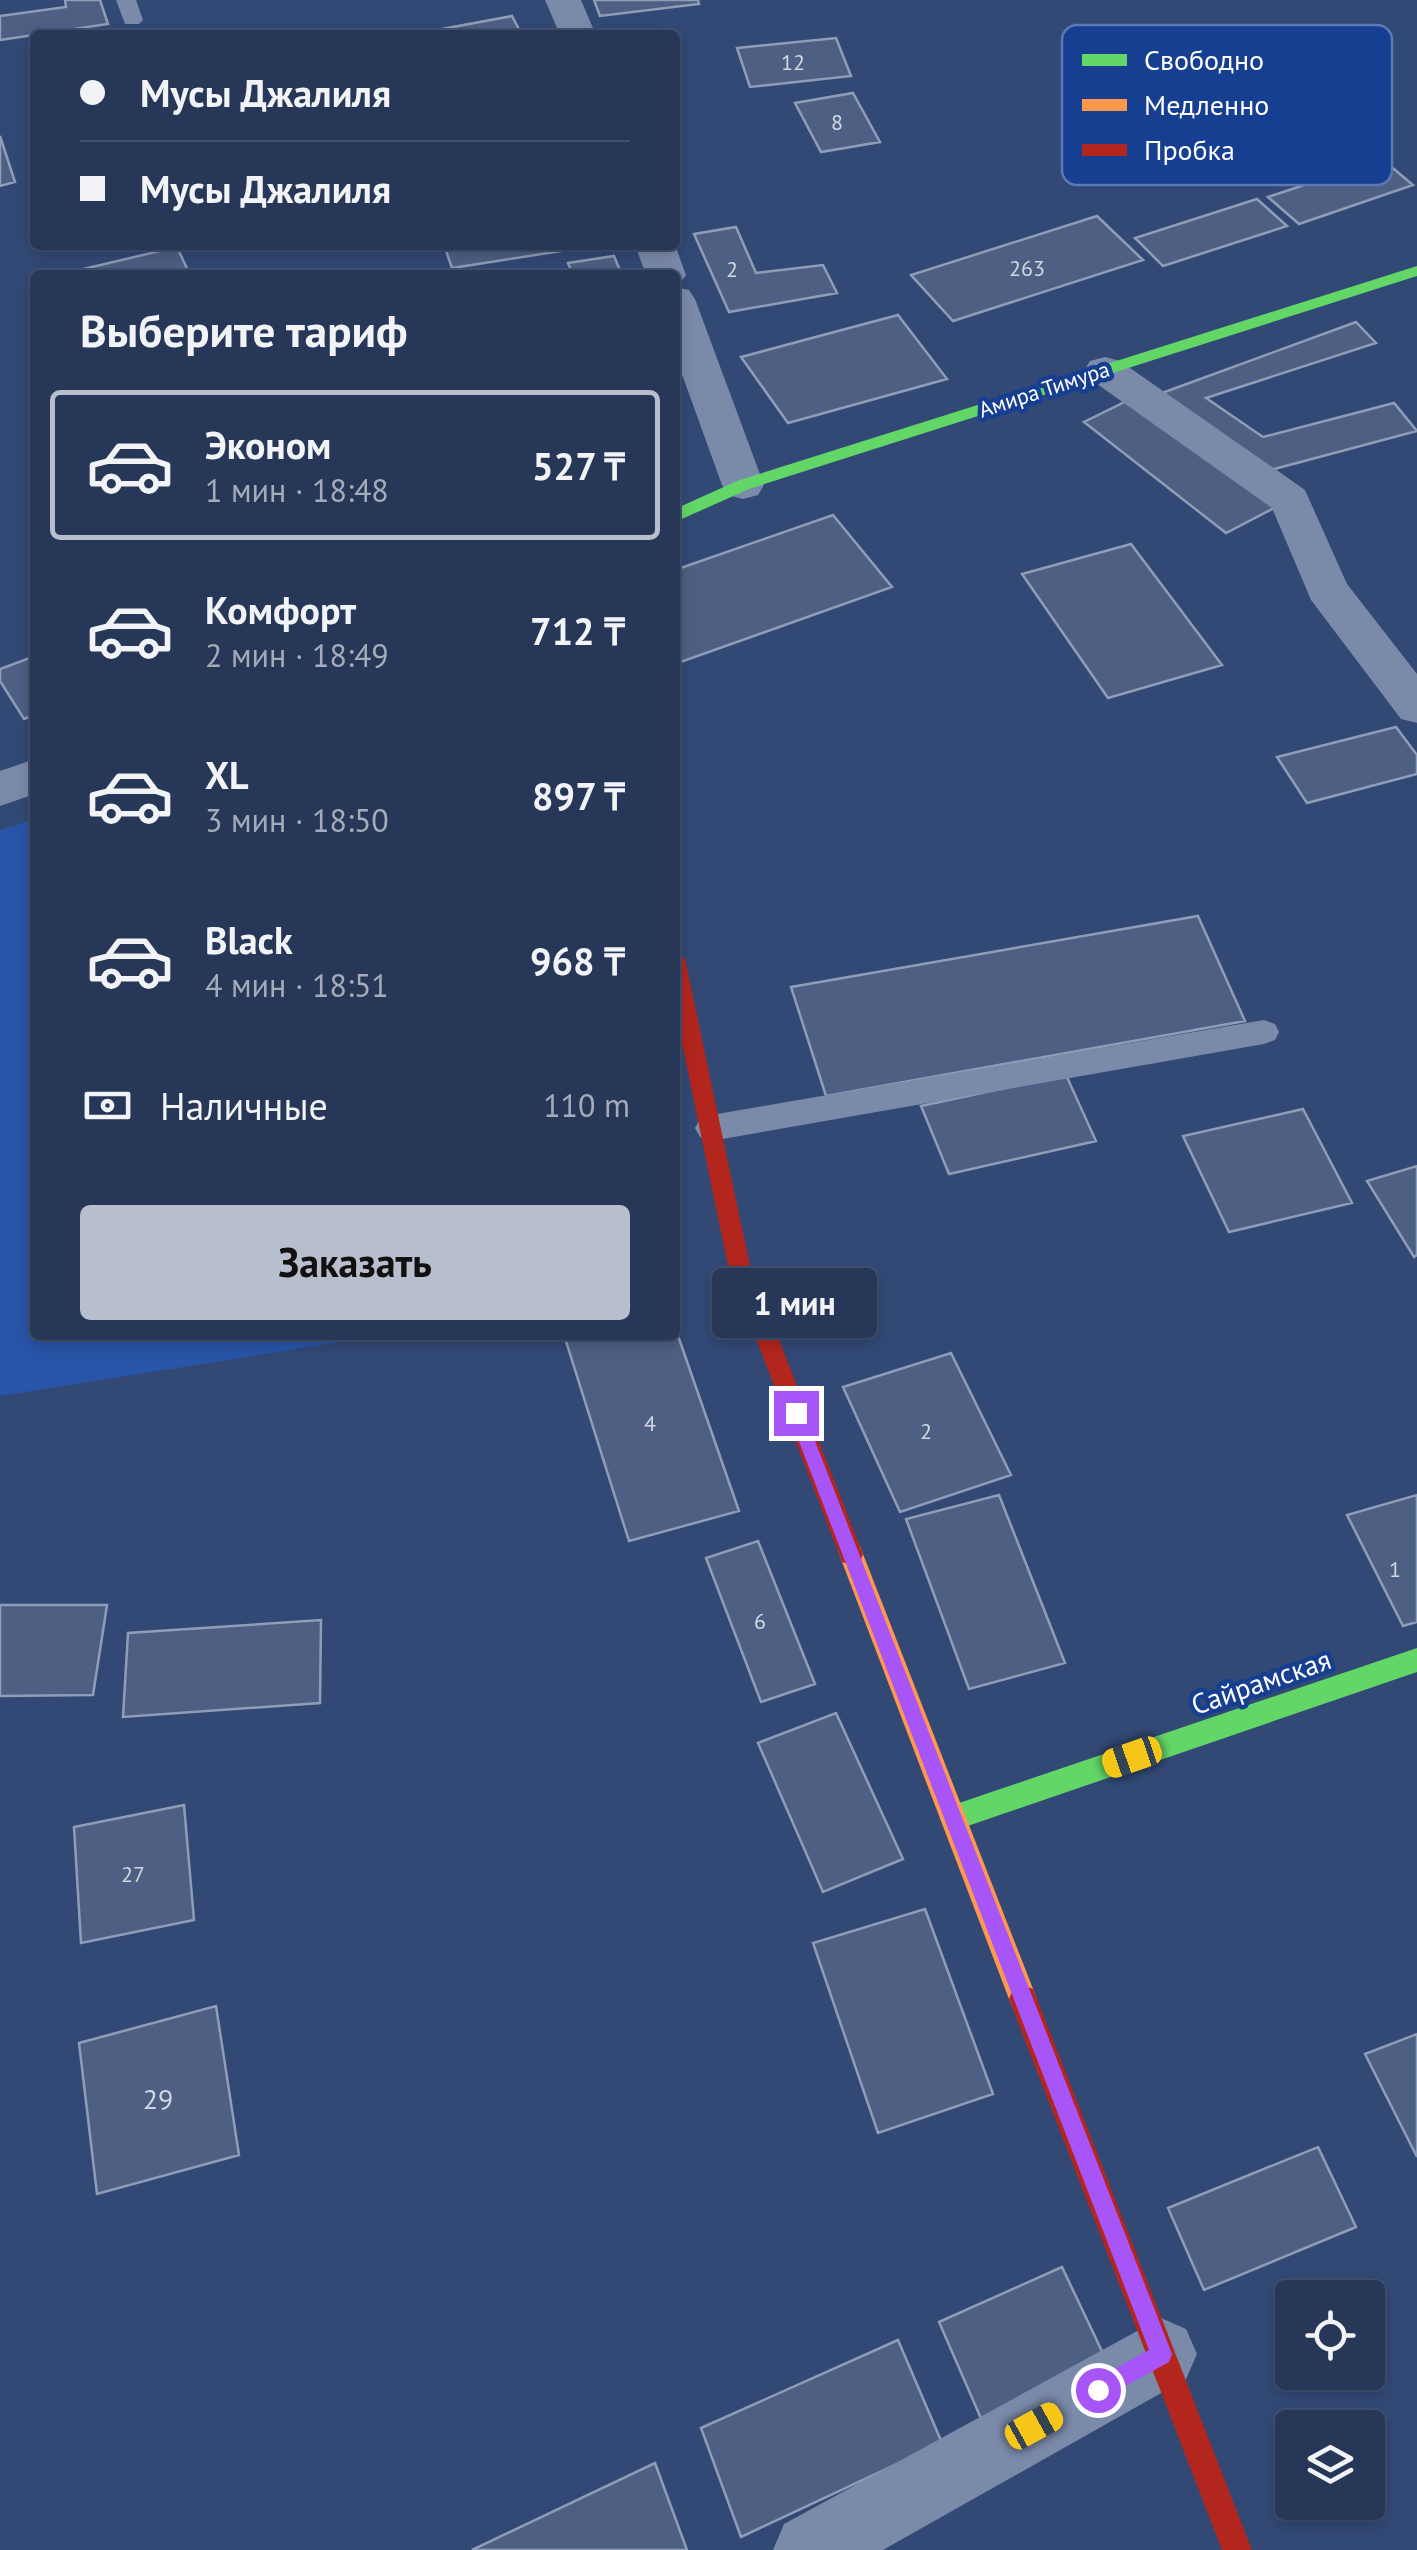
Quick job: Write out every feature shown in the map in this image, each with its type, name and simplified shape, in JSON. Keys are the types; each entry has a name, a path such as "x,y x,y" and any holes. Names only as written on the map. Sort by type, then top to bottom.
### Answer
{"street":[{"path":"563,0 576,30"},
{"name":"Амира Тимура","path":"680,514 743,485 1417,271"},
{"path":"680,313 743,485"},
{"path":"1105,370 1290,500 1327,589 1417,707"},
{"path":"680,982 739,1266 1237,2550"},
{"name":"Сайрамская","path":"953,1818 1417,1660"},
{"path":"810,2550 1161,2354"}],"lane":[{"path":"712,1128 1264,1032"}],"shaded area":[{"path":"30,821 30,1340 353,1340 0,1396 0,830"}],"building":[{"path":"65,0 100,0 108,24 30,30 30,36 0,40 0,16 66,7"},
{"path":"594,0 698,0 699,4 600,16"},
{"path":"512,16 519,30 437,30"},
{"path":"836,38 851,76 750,87 737,48"},
{"path":"853,93 880,142 821,152 795,103"},
{"path":"0,136 15,182 0,186"},
{"path":"1392,167 1413,185 1299,224 1268,197 1304,185 1392,185"},
{"path":"1257,199 1287,226 1163,266 1135,238"},
{"path":"1097,216 1143,260 953,321 911,275"},
{"path":"736,227 756,273 823,265 837,293 729,312 694,234"},
{"path":"178,250 188,270 84,270"},
{"path":"446,250 568,250 452,268"},
{"path":"614,256 620,270 571,270 568,263"},
{"path":"898,315 947,379 788,423 741,357"},
{"path":"1356,322 1376,343 1206,398 1263,437 1394,403 1417,431 1263,472 1162,393"},
{"path":"1135,397 1278,506 1226,533 1084,422"},
{"path":"833,515 892,587 680,662 680,568"},
{"path":"1131,544 1222,665 1108,698 1022,574"},
{"path":"30,658 30,717 24,719 0,681 0,669"},
{"path":"1396,727 1417,755 1417,774 1307,803 1277,757"},
{"path":"1198,916 1245,1021 826,1096 791,987"},
{"path":"1066,1075 1096,1141 949,1174 921,1106"},
{"path":"1303,1109 1352,1203 1229,1232 1183,1136"},
{"path":"1417,1166 1417,1255 1414,1257 1367,1181"},
{"path":"566,1340 680,1340 739,1511 629,1541"},
{"path":"951,1353 1011,1475 900,1512 843,1387"},
{"path":"999,1495 1065,1663 969,1689 906,1519"},
{"path":"1417,1495 1417,1622 1403,1626 1347,1515"},
{"path":"758,1541 815,1684 761,1702 706,1558"},
{"path":"0,1605 107,1605 93,1695 0,1696"},
{"path":"321,1620 320,1703 123,1717 128,1633"},
{"path":"836,1713 903,1859 823,1892 758,1743"},
{"path":"184,1805 194,1920 81,1943 74,1827"},
{"path":"925,1909 993,2094 878,2133 813,1943"},
{"path":"216,2006 239,2155 97,2194 79,2043"},
{"path":"1417,2034 1417,2157 1365,2054"},
{"path":"1318,2147 1356,2227 1204,2290 1168,2208"},
{"path":"1062,2267 1108,2364 983,2423 939,2322"},
{"path":"898,2340 942,2443 741,2537 701,2428"},
{"path":"655,2463 687,2550 472,2550"}],"traffic: fast":[{"path":"680,514 743,485 1417,271"},
{"path":"953,1818 1417,1660"}],"traffic: slow":[{"path":"851,1554 1023,1999"}],"traffic: jam":[{"path":"680,983 739,1266 851,1554"},
{"path":"1023,1999 1237,2550"}],"route":[{"path":"796,1413 1161,2354 1098,2390"}]}
